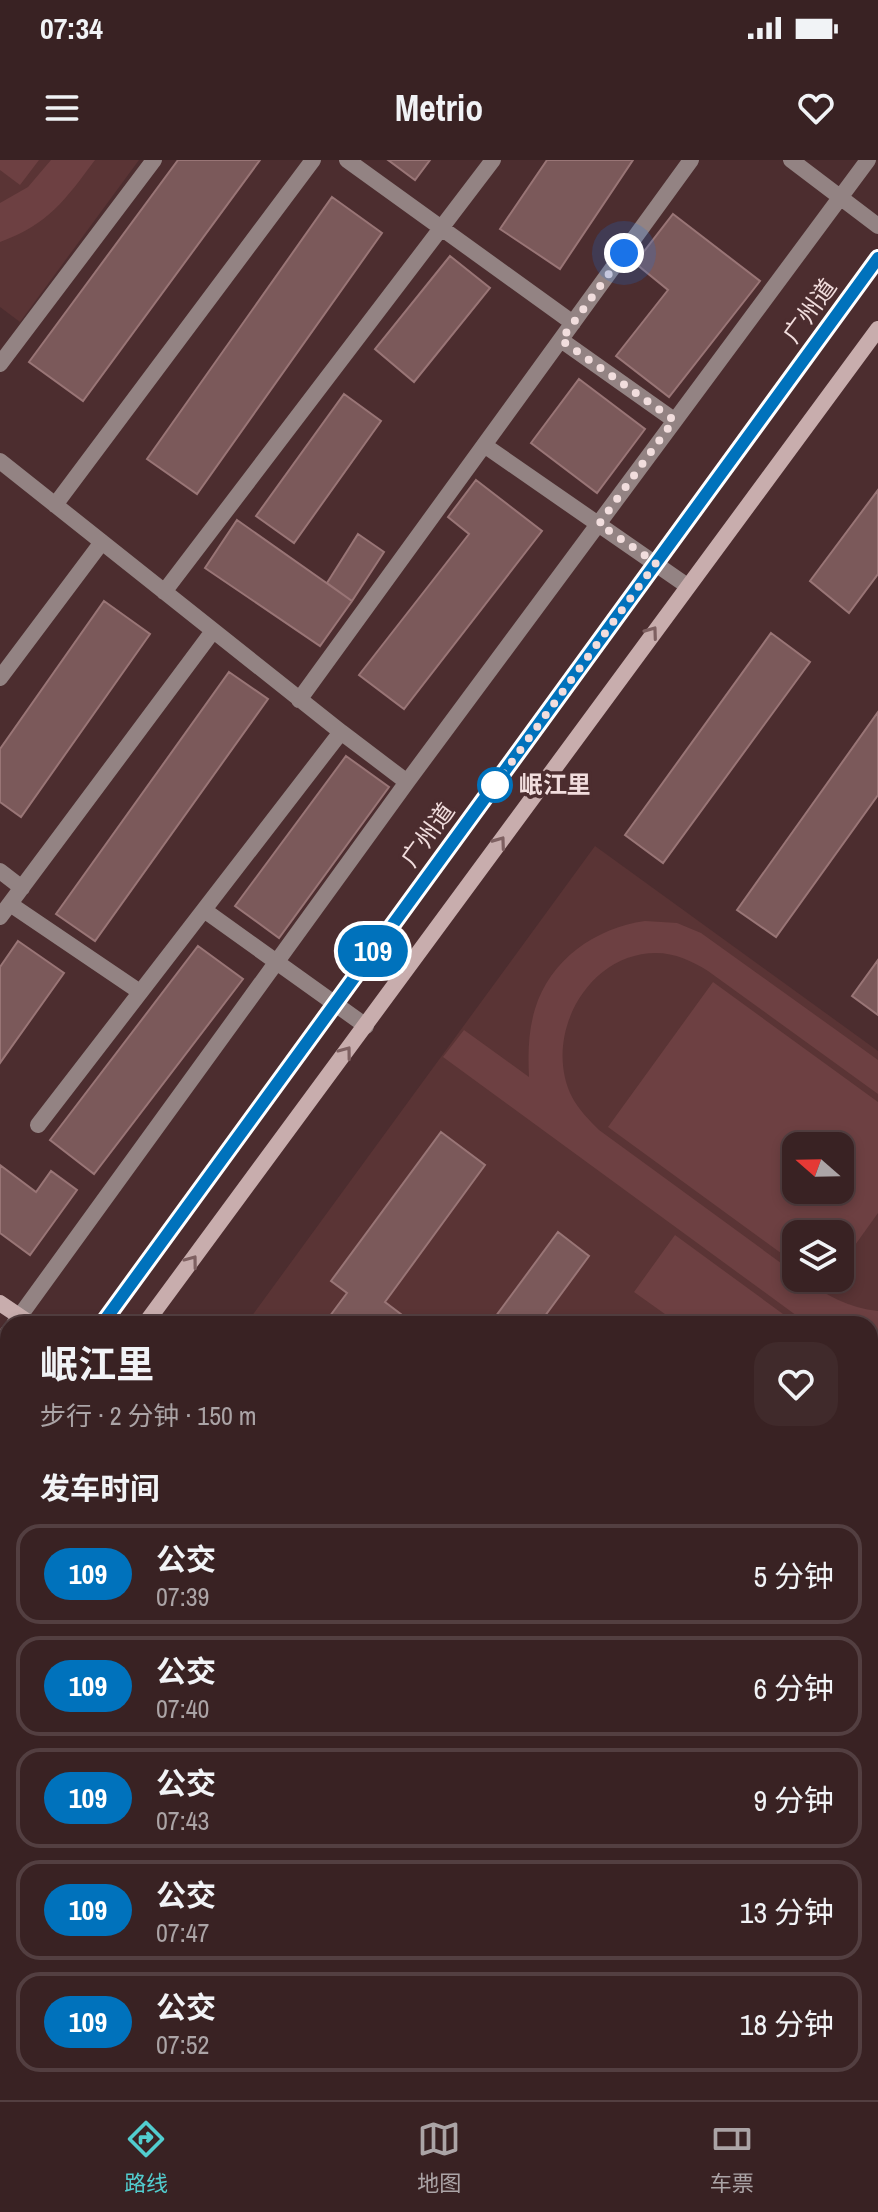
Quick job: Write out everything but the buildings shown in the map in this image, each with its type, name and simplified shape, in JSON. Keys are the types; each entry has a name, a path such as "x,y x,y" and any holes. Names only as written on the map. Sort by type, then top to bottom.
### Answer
{"street":[{"path":"0,364 154,160"},
{"path":"55,505 313,160"},
{"path":"347,160 573,323"},
{"path":"164,592 493,160"},
{"path":"299,700 691,160"},
{"path":"791,160 878,226"},
{"path":"26,1316 275,962 868,160"},
{"name":"广州道","path":"108,1316 878,258"},
{"path":"151,1316 686,585 878,329"},
{"path":"561,340 674,420"},
{"path":"484,445 686,585"},
{"path":"0,461 299,700 407,782"},
{"path":"0,678 102,542"},
{"path":"140,992 5,911 213,631"},
{"path":"38,1125 341,732"},
{"path":"0,871 22,888"},
{"path":"204,910 366,1026"},
{"path":"0,1303 16,1316"}],"shaded area":[{"path":"0,160 139,160 20,322 0,307"},
{"path":"0,160 39,160 20,185 0,170"},
{"path":"51,160 95,160 44,219 0,242 0,203 28,187"},
{"path":"595,846 878,1051 878,1316 252,1316"},
{"path":"645,921 677,923 701,933 878,1060 878,1094 708,971 683,958 656,953 631,957 610,967 591,983 577,1002 567,1025 563,1049 564,1074 581,1111 599,1130 782,1264 782,1292 824,1292 847,1304 878,1311 878,1316 797,1316 443,1057 464,1030 529,1077 529,1043 535,1009 542,991 563,961 592,939"},
{"path":"713,982 878,1102 878,1213 854,1246 854,1220 782,1220 782,1254 608,1127"},
{"path":"675,1235 783,1314 668,1316 634,1292"}],"bus line":[{"name":"109","path":"108,1316 878,258"}],"place":[{"name":"岷江里","path":"495,785"}],"route":[{"path":"495,785 656,563 599,524 674,420 561,340 624,253"}]}
